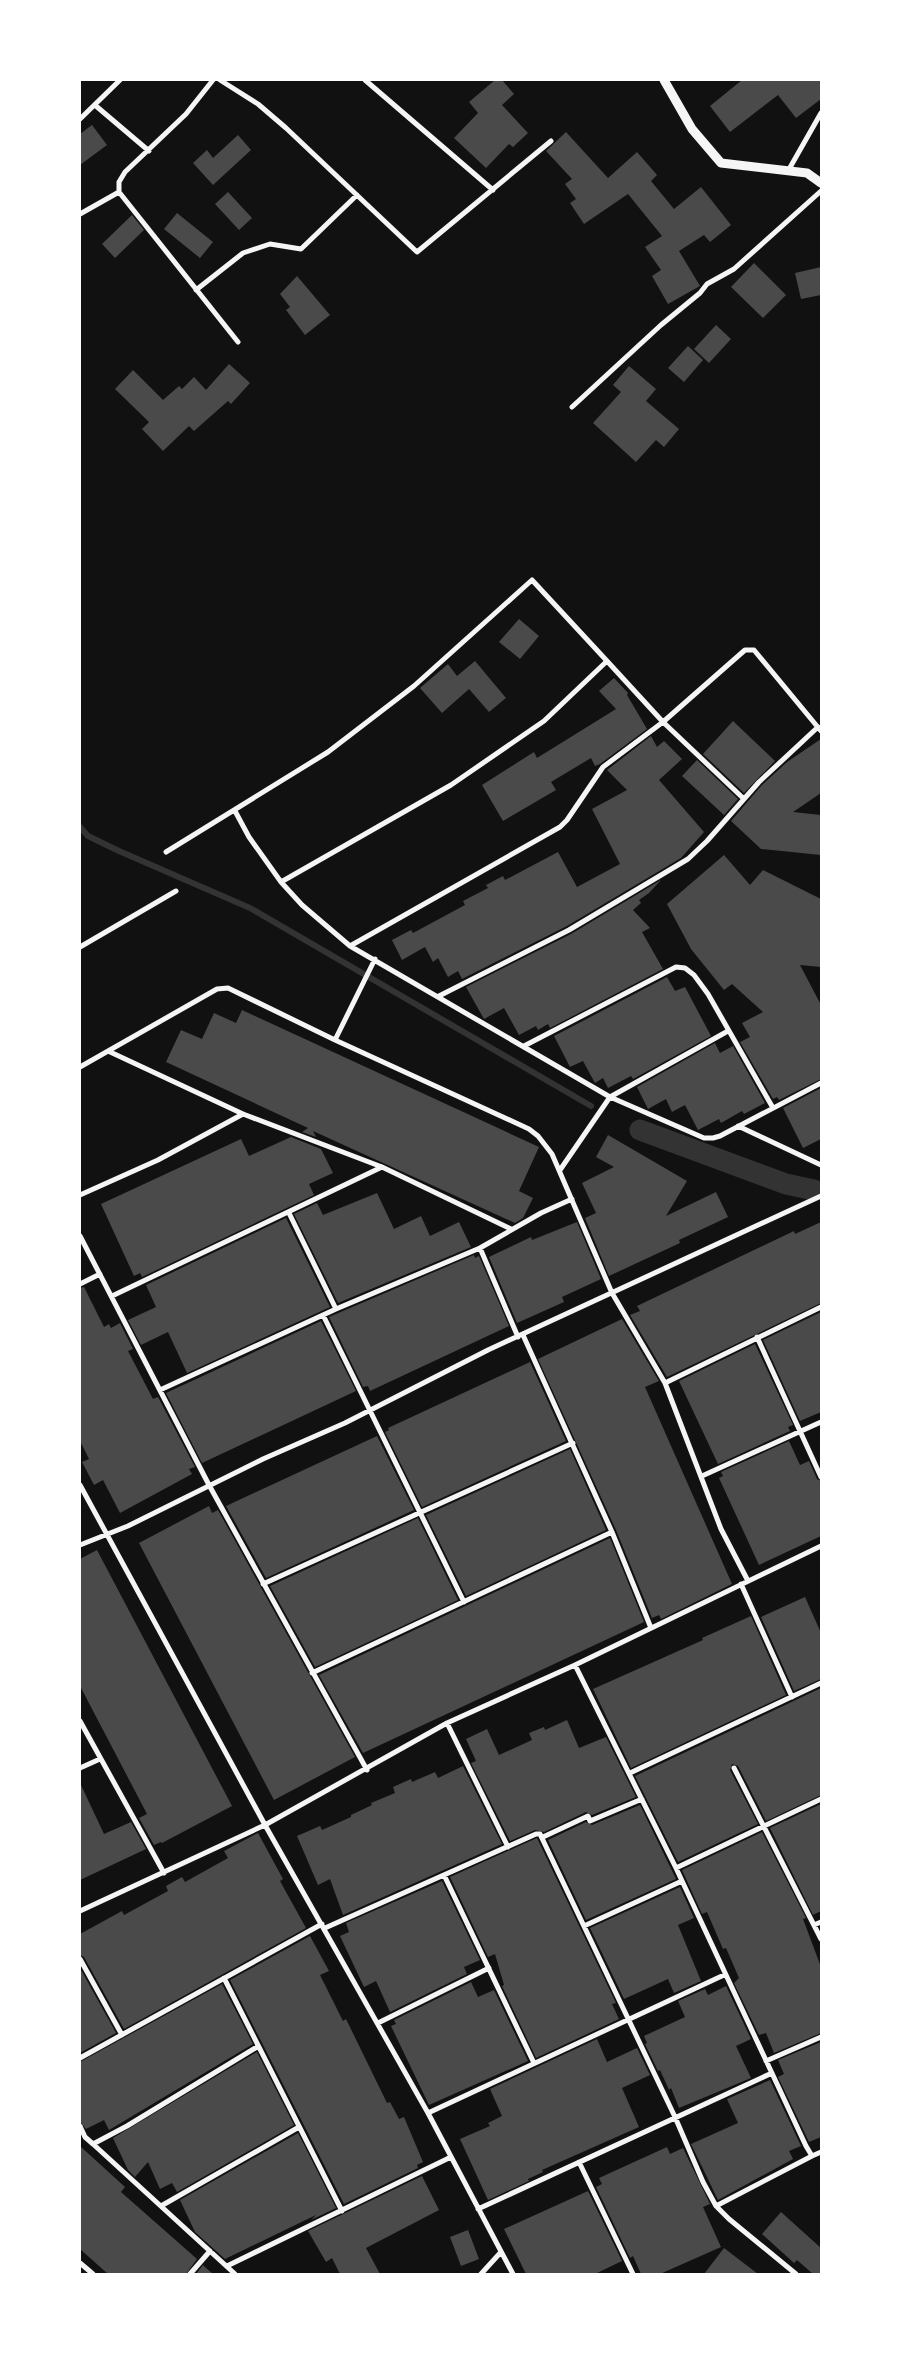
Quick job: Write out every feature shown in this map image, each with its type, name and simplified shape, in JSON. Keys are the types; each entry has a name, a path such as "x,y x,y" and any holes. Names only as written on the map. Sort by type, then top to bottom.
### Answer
{"street":[{"path":"80,119 96,106 120,80"},
{"path":"213,80 186,114 125,172 119,182 119,192 238,342"},
{"path":"220,80 258,104 417,252 551,141"},
{"path":"365,80 493,190"},
{"path":"664,80 692,129 721,163 807,173 821,183"},
{"path":"96,106 149,151"},
{"path":"788,172 821,113"},
{"path":"572,407 661,325 700,293 707,284 734,268 821,191"},
{"path":"80,214 119,192"},
{"path":"196,290 243,253 270,244 301,249 357,195"},
{"path":"166,852 328,752 406,692 532,580 663,722 744,799"},
{"path":"350,946 560,827 567,820 603,767 663,722 750,649 758,653 820,729 744,799 707,841 688,859 569,930 439,996"},
{"path":"281,882 451,785 544,720 607,661"},
{"path":"235,811 249,837 281,882 302,905 350,946 439,996 610,1098 704,1138 713,1138 821,1083"},
{"path":"80,947 176,891"},
{"path":"334,1040 360,984 375,959"},
{"path":"524,1046 676,967 685,968 694,975 708,994 773,1108"},
{"path":"80,1067 217,989 225,988 530,1129 545,1144 560,1170 612,1292 665,1383 702,1476 720,1529 748,1581"},
{"path":"560,1170 610,1098 728,1031"},
{"path":"108,1051 243,1114 382,1167 511,1229"},
{"path":"80,1195 158,1160 243,1114"},
{"path":"738,1126 821,1165"},
{"path":"112,1296 382,1167"},
{"path":"80,1545 108,1534 369,1410 612,1292 821,1196"},
{"path":"160,1390 336,1309 480,1248 511,1229 572,1199"},
{"path":"289,1213 336,1309"},
{"path":"80,1236 209,1485 366,1770"},
{"path":"480,1248 573,1443 651,1628"},
{"path":"80,1284 100,1274"},
{"path":"665,1383 821,1307"},
{"path":"323,1315 464,1602"},
{"path":"757,1337 821,1477"},
{"path":"702,1476 821,1422"},
{"path":"263,1584 573,1443"},
{"path":"80,1485 265,1825 428,2113 513,2274"},
{"path":"312,1673 612,1532"},
{"path":"80,1911 265,1825 447,1723 575,1665 821,1546"},
{"path":"741,1584 792,1697"},
{"path":"575,1665 676,1868 724,1975 812,2156"},
{"path":"630,1773 821,1683"},
{"path":"80,1721 164,1873"},
{"path":"447,1723 508,1847"},
{"path":"80,1768 100,1760"},
{"path":"734,1768 821,1939"},
{"path":"80,2058 224,1978 323,1926 536,1834 542,1836 588,1816 590,1821 642,1799"},
{"path":"676,1868 764,1828 821,1799"},
{"path":"542,1836 675,2116 703,2182 716,2206 796,2274"},
{"path":"444,1875 534,2063"},
{"path":"584,1926 682,1881"},
{"path":"814,1925 821,1922"},
{"path":"80,1959 122,2035"},
{"path":"378,2023 489,1968"},
{"path":"428,2113 724,1975"},
{"path":"224,1978 257,2047 342,2211"},
{"path":"766,2061 821,2037"},
{"path":"93,2144 128,2126 257,2047"},
{"path":"478,2209 675,2116 772,2073"},
{"path":"80,2126 85,2137 235,2274"},
{"path":"161,2206 299,2127"},
{"path":"716,2206 821,2152"},
{"path":"227,2266 450,2157"},
{"path":"579,2162 633,2274"},
{"path":"190,2274 210,2251"},
{"path":"481,2274 501,2252"},
{"path":"80,2263 93,2274"}],"building":[{"path":"495,80 502,80 514,94 502,105 528,133 513,147 509,144 486,168 454,138 478,113 469,102"},
{"path":"742,80 821,80 821,99 796,118 778,95 730,132 710,106"},
{"path":"92,125 107,145 80,165 80,134"},
{"path":"566,132 608,178 637,152 657,175 651,181 674,209 701,187 731,225 710,242 704,235 679,251 700,286 668,304 652,276 661,270 645,247 662,236 628,194 584,224 570,203 576,199 565,184 572,179 546,151"},
{"path":"238,135 251,150 213,185 193,163 207,150 213,158"},
{"path":"228,192 252,218 239,230 215,204"},
{"path":"177,213 213,242 200,258 164,229"},
{"path":"132,215 144,230 115,258 102,244"},
{"path":"754,263 786,295 763,318 731,287"},
{"path":"821,267 821,295 801,299 795,273"},
{"path":"297,276 330,315 305,335 286,310 290,307 280,294"},
{"path":"716,325 731,339 709,363 694,349"},
{"path":"688,346 703,360 684,382 668,368"},
{"path":"229,364 250,383 231,404 228,401 194,431 189,426 163,451 142,429 149,422 115,389 133,370 163,400 179,386 182,389 194,377 206,390"},
{"path":"629,366 656,389 646,401 679,429 664,447 656,440 636,462 593,423 621,392 613,385"},
{"path":"519,619 539,636 520,659 499,642"},
{"path":"475,661 506,698 489,712 469,689 442,713 420,688 448,664 457,676"},
{"path":"614,678 628,693 627,695 647,729 600,764 595,766 591,758 551,782 556,790 503,821 482,785 534,752 537,758 616,709 599,691"},
{"path":"733,721 775,761 744,793 703,754"},
{"path":"651,736 657,747 664,741 682,759 659,780 704,832 681,858 567,926 462,979 458,971 448,977 438,958 433,962 425,947 402,960 392,940 411,930 413,933 465,905 463,901 488,888 486,885 503,876 505,880 558,852 577,887 620,864 592,809 627,790 607,770"},
{"path":"821,739 821,793 793,812 821,815 821,855 761,849 731,821 762,785 787,762"},
{"path":"697,760 738,799 724,815 682,776"},
{"path":"724,855 750,885 763,870 821,899 821,967 800,965 821,1005 821,1079 779,1100 777,1097 773,1099 740,1042 750,1037 742,1023 763,1012 732,984 724,990 691,949 667,904"},
{"path":"661,880 649,893 639,900 641,903 633,910 650,928 642,932 663,969 550,1028 548,1024 538,1030 536,1026 519,1035 504,1008 484,1019 466,987 571,934"},
{"path":"667,977 675,991 685,987 711,1036 633,1079 631,1076 608,1088 603,1078 595,1083 583,1061 570,1067 554,1036"},
{"path":"242,1010 539,1147 519,1191 533,1198 523,1218 515,1223 313,1131 316,1137 302,1132 308,1128 166,1062 181,1030 202,1039 214,1013 236,1023"},
{"path":"715,1043 720,1053 733,1046 765,1103 744,1114 742,1111 721,1123 719,1119 698,1130 685,1105 672,1112 666,1099 648,1109 637,1087"},
{"path":"821,1088 821,1139 803,1148 783,1108"},
{"path":"608,1135 687,1181 666,1216 716,1192 728,1217 679,1240 680,1243 609,1276 585,1218 596,1213 582,1183 614,1167 596,1157"},
{"path":"291,1137 321,1149 333,1173 309,1184 314,1195 142,1277 140,1273 134,1276 101,1204 241,1139 249,1156"},
{"path":"377,1193 394,1229 421,1216 430,1236 459,1222 471,1247 338,1303 294,1214 317,1203 323,1215"},
{"path":"286,1218 330,1307 187,1373 168,1332 141,1345 128,1320 156,1307 146,1285"},
{"path":"577,1222 601,1279 562,1297 564,1302 517,1323 489,1257 531,1237 532,1240"},
{"path":"821,1222 821,1303 667,1377 630,1315 640,1311 637,1306 794,1231 795,1234"},
{"path":"474,1255 475,1258 479,1256 509,1326 370,1391 368,1386 363,1387 329,1317"},
{"path":"84,1287 104,1327 109,1324 111,1328 120,1323 133,1349 128,1351 153,1399 158,1397 195,1467 189,1469 192,1474 120,1513 103,1480 94,1485 82,1462 89,1459 80,1441 80,1288"},
{"path":"821,1312 821,1412 800,1421 763,1340"},
{"path":"622,1319 659,1381 645,1387 732,1584 661,1619 659,1615 652,1618 616,1530 538,1359"},
{"path":"321,1321 356,1391 202,1463 166,1393"},
{"path":"755,1344 793,1425 788,1427 790,1431 718,1464 679,1381"},
{"path":"530,1362 566,1441 422,1507 385,1432 389,1430 388,1428"},
{"path":"377,1436 414,1510 266,1578 226,1506"},
{"path":"789,1441 800,1465 809,1461 817,1479 821,1481 821,1536 759,1565 719,1478 723,1476 721,1472"},
{"path":"570,1449 606,1530 466,1596 426,1515"},
{"path":"209,1506 212,1513 218,1510 355,1757 274,1800 139,1543"},
{"path":"418,1518 458,1600 315,1667 270,1586"},
{"path":"610,1538 644,1622 363,1753 319,1675"},
{"path":"97,1550 232,1806 162,1843 154,1845 139,1818 147,1814 80,1686 80,1559"},
{"path":"805,1597 821,1633 821,1679 794,1691 761,1617"},
{"path":"751,1616 786,1695 631,1768 593,1689 703,1640 702,1638"},
{"path":"821,1688 821,1795 766,1821 738,1766 732,1764 730,1770 758,1824 678,1862 635,1776"},
{"path":"567,1720 579,1748 606,1737 636,1797 592,1815 586,1812 544,1832 535,1830 510,1841 471,1763 476,1761 466,1739 487,1729 499,1755 532,1740 529,1733 544,1727 545,1730"},
{"path":"463,1766 502,1844 343,1915 330,1879 318,1885 297,1836 320,1826 322,1830 351,1817 351,1815 372,1805 371,1803 395,1793 393,1787 411,1779 412,1782 435,1772 438,1778"},
{"path":"80,1783 104,1834 131,1822 146,1849 80,1880"},
{"path":"821,1804 821,1911 813,1915 770,1828"},
{"path":"640,1805 676,1879 586,1920 548,1840 586,1822 592,1825"},
{"path":"762,1832 806,1918 803,1919 821,1967 821,2033 774,2053 766,2033 759,2035 734,1983 739,1978 726,1948 723,1949 707,1912 702,1914 682,1870"},
{"path":"258,1833 283,1879 280,1881 306,1928 124,2029 84,1957 80,1955 80,1934 122,1911 124,1915 168,1891 166,1886 182,1877 185,1882 228,1858 224,1851"},
{"path":"537,1838 616,2003 612,2004 619,2019 536,2058 502,1986 504,1985 495,1954 488,1957 450,1877"},
{"path":"442,1881 480,1960 464,1967 467,1974 390,2012 376,1981 364,1987 340,1936 349,1932 346,1923"},
{"path":"680,1887 694,1918 678,1925 701,1981 674,1993 668,1979 624,1999 590,1928"},
{"path":"310,1936 329,1971 320,1975 343,2021 346,2019 387,2103 390,2102 399,2119 404,2117 423,2162 417,2165 418,2168 344,2204 230,1980"},
{"path":"80,1968 116,2033 80,2053"},
{"path":"471,1982 478,1997 494,1990 528,2061 429,2105 391,2026 396,2024 394,2020"},
{"path":"222,1984 253,2044 109,2130 104,2120 86,2129 80,2122 80,2062"},
{"path":"726,1986 751,2039 736,2046 751,2078 679,2108 671,2088 669,2090 660,2070 658,2071 645,2044 647,2043 644,2036 685,2017 678,2001 705,1989 708,1995"},
{"path":"597,2039 607,2062 637,2048 650,2075 622,2088 639,2127 542,2170 543,2172 528,2179 529,2181 488,2200 460,2139 490,2126 488,2123 502,2116 490,2089"},
{"path":"821,2042 821,2137 809,2142 778,2077 784,2074 778,2060"},
{"path":"257,2052 294,2125 177,2192 172,2183 160,2189 148,2162 135,2177 128,2170 113,2138"},
{"path":"770,2080 801,2146 789,2151 793,2159 718,2200 691,2144 738,2123 727,2099"},
{"path":"298,2133 336,2208 311,2220 316,2215 225,2259 195,2232 180,2200"},
{"path":"80,2146 125,2187 121,2192 197,2259 186,2274 108,2274 80,2249"},
{"path":"667,2147 670,2154 683,2148 710,2204 703,2207 721,2247 660,2274 641,2274 633,2256 630,2258 596,2187 602,2184 599,2178"},
{"path":"422,2176 439,2210 366,2248 380,2274 340,2274 332,2258 326,2262 308,2231"},
{"path":"588,2191 622,2261 595,2274 526,2274 504,2229"},
{"path":"781,2212 821,2248 821,2274 813,2274 797,2260 794,2263 762,2234"},
{"path":"468,2230 479,2259 461,2266 450,2237"},
{"path":"724,2248 758,2274 704,2274"},
{"path":"203,2265 206,2268 213,2274 196,2274"}],"waterway":[{"path":"80,827 88,836 119,851 250,908 591,1106"},
{"path":"640,1130 786,1184 814,1190"}]}
